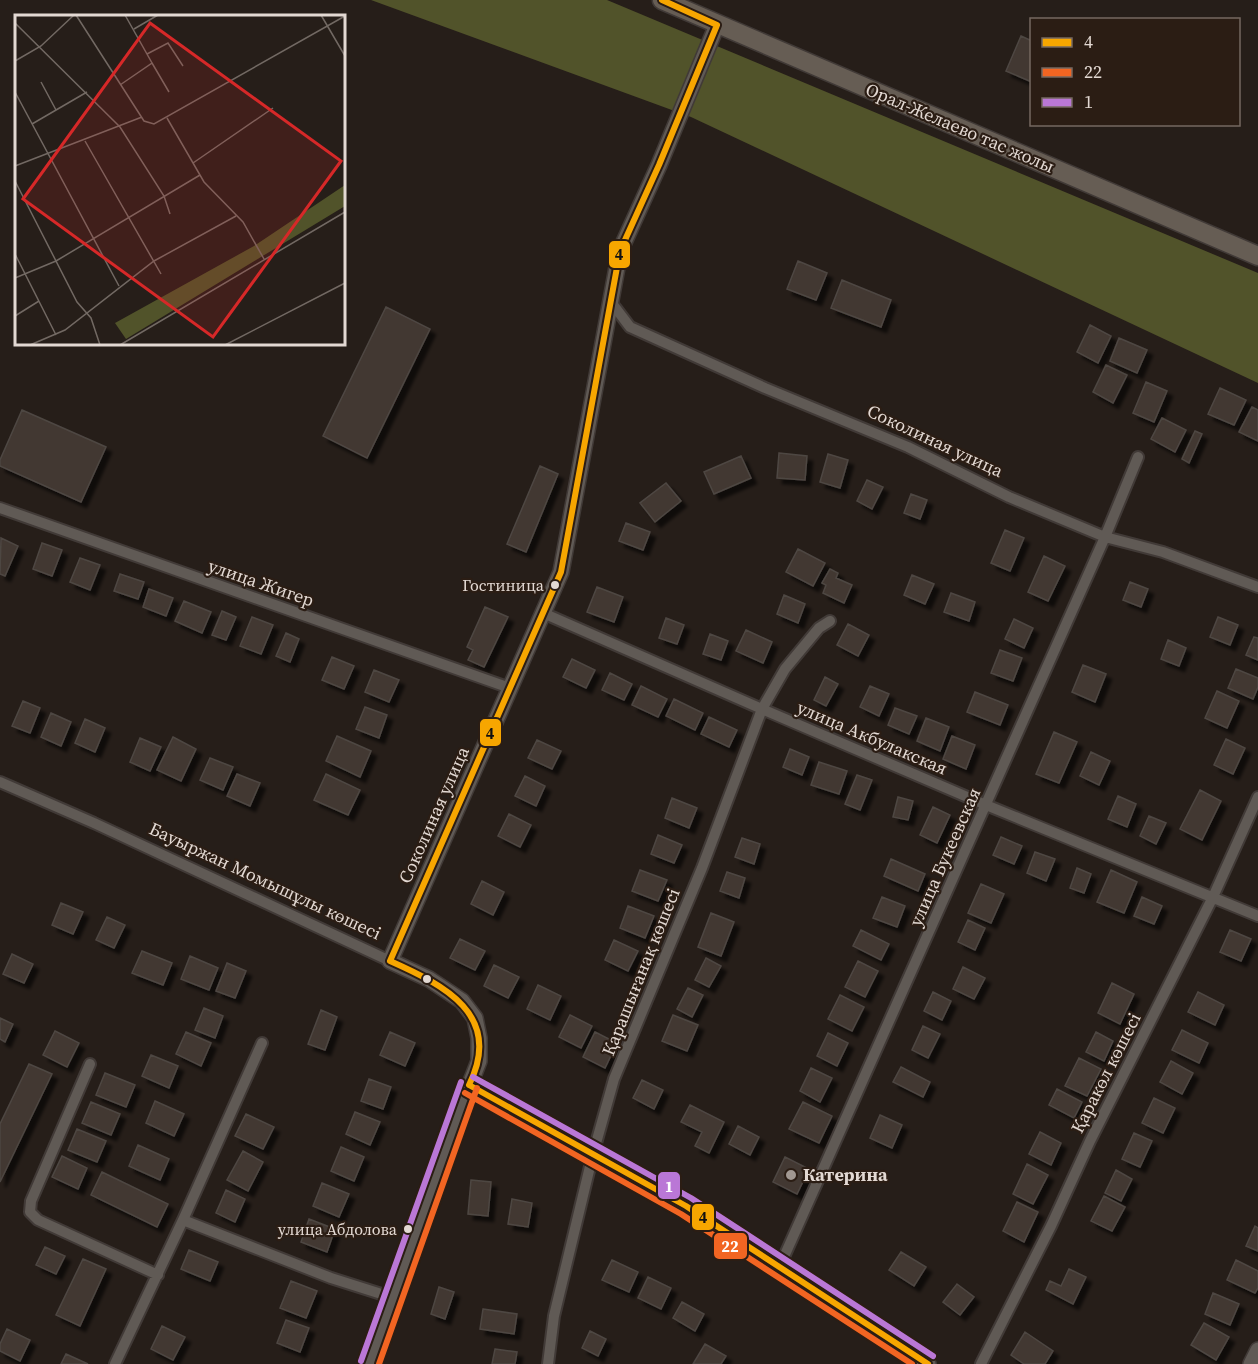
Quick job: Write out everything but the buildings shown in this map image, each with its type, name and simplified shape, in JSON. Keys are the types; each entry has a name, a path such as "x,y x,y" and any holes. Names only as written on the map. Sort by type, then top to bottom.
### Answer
{"main road":[{"name":"Орал-Желаево тас жолы","path":"662,0 1258,256"}],"street":[{"name":"Соколиная улица","path":"390,961 561,572 620,251 659,165 717,25"},
{"name":"Соколиная улица","path":"611,302 630,327 765,388 908,447 1009,497 1105,537 1163,552 1258,587"},
{"name":"улица Букеевская","path":"779,1268 987,805 1138,457"},
{"name":"улица Жигер","path":"0,508 510,688"},
{"name":"улица Акбулакская","path":"543,613 987,805 1258,916"},
{"name":"Қарашығанақ көшесі","path":"548,1364 554,1316 593,1154 614,1079 702,868 762,709 785,669 819,628 830,621"},
{"name":"Бауыржан Момышұлы көшесі","path":"0,782 94,823 429,979 462,1001 475,1018 479,1038 479,1061 369,1364"},
{"name":"Қаракөл көшесі","path":"981,1364 1052,1226 1090,1141 1213,897 1258,797"},
{"path":"116,1364 262,1043"},
{"path":"90,1064 31,1201 30,1212 38,1220 158,1275"},
{"path":"470,1085 686,1206 928,1364"},
{"path":"183,1220 331,1278 394,1298"},
{"path":"1251,1364 1258,1350"}],"green space":[{"path":"371,0 607,0 1258,273 1258,383 691,117"}],"transit line":[{"name":"4","path":"662,0 717,25"},
{"name":"4","path":"390,961 561,572 620,251 659,165 717,25"},
{"name":"4","path":"390,961 448,992 463,1006 474,1021 479,1039 478,1061 469,1085"},
{"name":"1","path":"473,1077 691,1198 933,1356"},
{"name":"1","path":"361,1361 461,1082"},
{"name":"4","path":"469,1085 686,1206 928,1364"},
{"name":"22","path":"379,1364 477,1088"},
{"name":"22","path":"465,1093 681,1214 912,1364"}],"place":[{"name":"Гостиница","path":"555,585"},
{"name":"Катерина","path":"791,1175"},
{"name":"улица Абдолова","path":"408,1229"}]}
